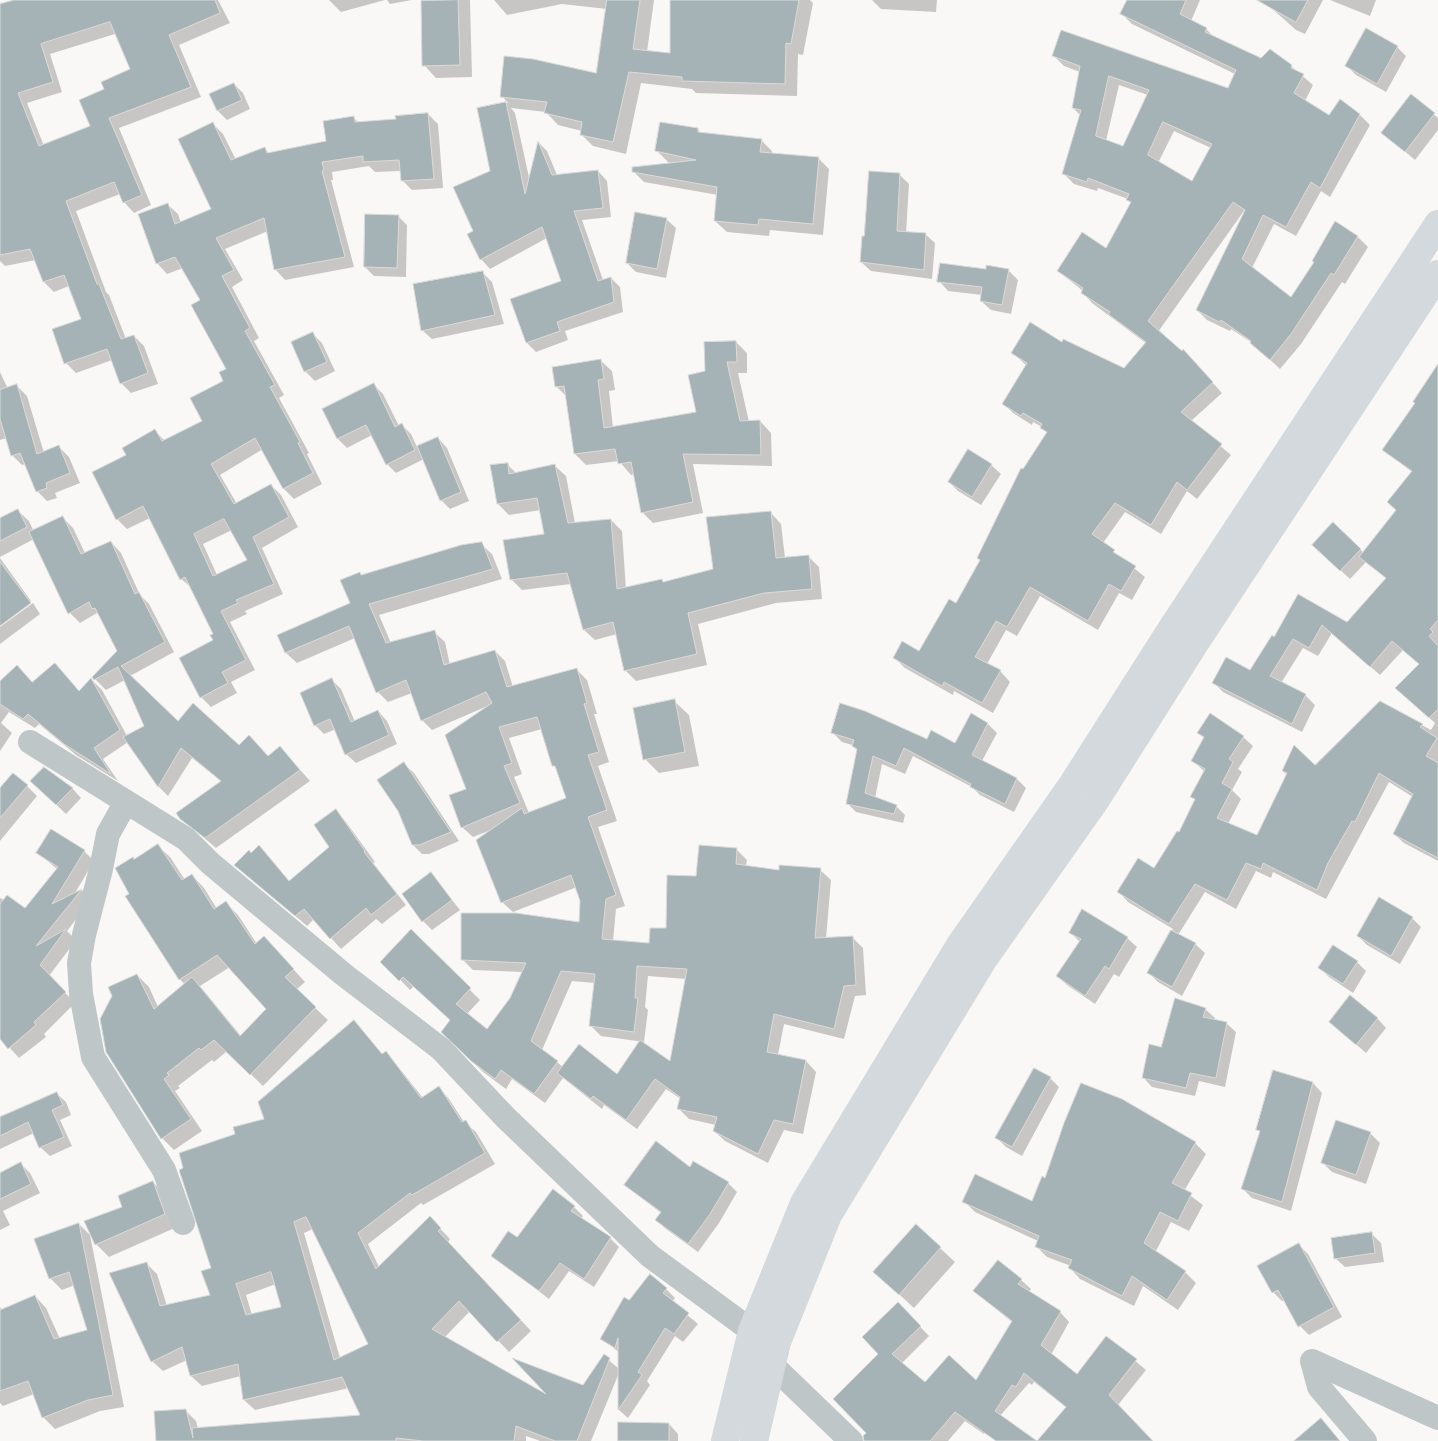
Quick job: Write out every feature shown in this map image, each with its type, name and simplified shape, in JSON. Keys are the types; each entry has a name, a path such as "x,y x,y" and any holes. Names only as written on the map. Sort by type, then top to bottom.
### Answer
{"main road":[{"path":"725,1441 752,1331 804,1202 955,953 1072,785 1178,619 1438,224"},
{"path":"754,1441 777,1342 828,1215 978,969 1095,801 1200,634 1438,274"}],"street":[{"path":"30,742 186,839 210,863 336,968 441,1049 506,1116 650,1256 752,1331"},
{"path":"126,802 108,834 84,934 79,962 81,994 93,1057 123,1101 164,1170 183,1222"},
{"path":"1365,1441 1319,1387 1312,1361 1438,1418"},
{"path":"772,1365 851,1441"}],"building":[{"path":"14,0 215,0 220,13 169,35 191,87 109,118 142,195 123,203 114,182 66,201 97,284 99,284 121,339 134,335 148,373 120,384 107,349 64,364 52,329 81,319 64,275 43,282 30,249 0,255 0,4","holes":["110,22 130,69 101,82 104,89 79,100 90,126 39,146 18,93 53,82 41,44"]},
{"path":"458,0 460,65 422,66 421,1"},
{"path":"607,0 640,0 633,49 670,53 670,0 799,0 791,44 786,43 785,84 682,81 682,77 629,72 613,142 580,135 582,122 544,113 547,102 500,97 504,56 533,59 596,73"},
{"path":"1127,0 1186,0 1180,14 1207,28 1205,32 1261,58 1270,49 1292,65 1291,68 1304,74 1294,93 1329,115 1340,99 1360,114 1320,188 1311,182 1286,227 1263,215 1242,259 1291,297 1314,262 1312,261 1335,221 1358,236 1334,275 1331,273 1291,334 1270,360 1250,343 1251,341 1221,320 1219,322 1196,310 1245,210 1233,202 1148,321 1182,351 1183,349 1213,382 1181,412 1222,444 1187,490 1177,482 1151,525 1115,503 1092,534 1115,550 1113,552 1136,566 1121,591 1109,584 1088,621 1030,587 1007,627 996,621 975,657 1001,670 982,703 944,682 942,686 893,658 902,641 919,651 949,599 956,603 980,560 977,558 1021,468 1023,469 1047,432 1040,428 1042,424 1023,413 1021,416 1002,404 1027,363 1011,353 1030,322 1062,342 1063,339 1124,368 1146,342 1108,314 1110,312 1081,293 1083,288 1057,271 1082,232 1106,248 1131,202 1126,200 1129,194 1088,178 1087,182 1062,174 1081,110 1072,108 1080,66 1052,56 1061,30 1228,88 1236,70 1120,14","holes":["1109,76 1149,90 1123,146 1096,136","1163,122 1212,144 1192,181 1148,155"]},
{"path":"1257,0 1308,0 1296,22"},
{"path":"1366,28 1398,46 1377,84 1345,66"},
{"path":"234,83 242,100 217,111 209,94"},
{"path":"1411,94 1435,113 1405,152 1381,133"},
{"path":"506,102 525,194 538,141 552,175 598,170 603,208 574,211 598,281 611,277 614,302 557,322 560,331 526,343 510,299 561,281 542,227 480,260 467,234 473,231 453,187 490,171 477,108"},
{"path":"428,113 434,179 401,181 399,160 363,162 363,156 322,162 324,170 322,171 345,257 274,270 264,218 216,238 234,270 222,276 250,328 245,331 275,385 270,387 300,442 298,443 313,473 283,489 255,438 211,464 234,504 271,484 289,517 253,537 274,584 236,600 238,603 221,611 246,660 222,672 228,683 200,698 179,658 213,640 210,635 213,634 185,577 180,580 143,506 116,520 92,472 126,455 122,448 155,429 162,441 202,421 190,398 223,381 219,372 226,369 191,305 200,300 175,257 156,264 138,214 168,203 175,224 211,209 178,139 213,122 231,160 265,147 267,153 326,141 323,121 354,116 355,122 396,119 395,116","holes":["224,519 247,560 213,576 194,534"]},
{"path":"660,122 698,128 698,132 762,139 760,152 819,157 813,224 759,219 758,225 714,221 717,187 632,172 632,167 696,160 655,151"},
{"path":"869,171 900,173 897,231 926,233 924,270 860,262"},
{"path":"635,212 667,218 657,269 626,263"},
{"path":"365,214 399,215 397,268 364,267"},
{"path":"940,263 986,269 986,265 1009,269 1002,305 980,301 982,287 937,282"},
{"path":"483,271 495,315 421,331 413,284"},
{"path":"313,332 327,362 304,372 291,342"},
{"path":"736,341 737,362 727,362 740,421 760,420 761,455 683,454 693,502 641,513 631,462 618,464 615,449 574,454 564,386 555,387 552,367 601,359 604,379 598,380 604,428 696,412 688,375 705,371 704,342"},
{"path":"1438,364 1438,620 1430,629 1433,632 1429,636 1438,646 1438,709 1429,718 1395,688 1419,664 1392,641 1370,667 1322,625 1309,648 1293,639 1270,676 1306,694 1292,724 1212,683 1226,657 1250,670 1272,635 1274,637 1298,594 1347,622 1386,578 1359,557 1396,510 1387,502 1412,471 1382,450 1415,403 1413,402"},
{"path":"374,383 395,427 402,423 415,450 386,465 366,425 337,439 322,409"},
{"path":"17,384 37,454 59,445 70,473 46,483 47,488 36,492 20,453 11,456 0,419 0,390"},
{"path":"438,437 461,492 440,501 417,446"},
{"path":"968,449 992,464 972,497 948,482"},
{"path":"508,463 509,474 555,464 568,523 611,519 617,589 662,579 663,582 713,569 706,517 771,511 776,558 809,555 812,589 764,593 688,613 697,654 624,671 613,622 583,630 567,573 510,580 503,540 544,534 537,498 497,504 490,465"},
{"path":"18,509 27,527 0,541 0,518"},
{"path":"63,516 81,554 111,541 135,594 139,592 165,642 121,666 178,721 193,703 239,745 249,735 268,756 280,746 300,770 205,838 180,819 176,813 221,781 181,748 158,787 123,737 144,726 118,667 94,680 92,677 117,651 95,608 92,609 89,602 68,614 29,532"},
{"path":"1333,522 1361,549 1340,571 1312,545"},
{"path":"482,542 493,569 369,604 386,643 435,630 444,665 495,650 507,687 577,668 587,703 584,704 599,752 588,755 607,810 588,817 616,895 606,899 602,939 649,943 650,928 666,928 667,875 696,876 699,845 737,848 736,864 779,870 779,865 821,868 815,938 853,936 856,985 844,986 834,1029 774,1014 767,1052 806,1060 793,1124 774,1120 758,1154 713,1131 717,1117 677,1109 680,1097 655,1079 626,1120 593,1096 591,1099 557,1073 579,1044 617,1074 640,1040 670,1061 687,969 637,966 635,998 638,998 634,1032 589,1026 595,974 561,971 531,1041 558,1061 534,1094 501,1070 495,1079 471,1061 441,1032 450,1020 403,977 399,981 380,962 411,929 471,988 456,1004 487,1029 510,998 526,963 461,960 461,913 516,913 579,922 580,901 571,875 501,903 476,840 522,808 524,814 566,798 555,766 552,766 537,717 499,727 512,763 504,766 520,803 461,828 449,795 466,789 445,735 492,703 486,692 421,721 406,680 376,693 349,626 285,653 277,635 350,603 340,580 360,572 361,575 461,545"},
{"path":"0,562 31,603 0,626"},
{"path":"55,663 79,691 91,678 120,730 94,748 111,774 64,744 28,714 23,719 0,704 0,681 17,665 32,682"},
{"path":"332,678 351,722 378,710 389,735 345,755 330,719 314,726 300,693"},
{"path":"675,699 685,752 643,760 633,708"},
{"path":"1380,701 1423,724 1420,727 1437,738 1426,756 1438,763 1438,858 1393,834 1413,794 1379,773 1355,822 1352,821 1328,863 1317,890 1263,863 1261,869 1246,863 1227,900 1195,884 1169,924 1117,892 1138,858 1154,868 1177,831 1179,832 1195,799 1190,797 1205,769 1191,761 1204,737 1197,733 1210,713 1244,736 1229,759 1233,762 1222,783 1232,789 1217,818 1257,835 1287,773 1282,771 1294,745 1315,765"},
{"path":"840,703 865,711 927,739 931,730 955,743 971,713 988,723 972,755 1017,778 1005,804 970,787 971,784 904,748 896,766 873,756 865,793 897,805 894,814 846,804 857,749 852,746 854,740 831,733"},
{"path":"404,762 451,832 419,845 412,845 398,811 377,780"},
{"path":"44,767 73,788 56,805 30,781"},
{"path":"13,773 28,785 0,818 0,788"},
{"path":"336,809 364,852 397,894 371,915 366,908 330,939 304,909 295,916 234,865 249,850 251,853 259,845 289,881 329,847 314,825"},
{"path":"51,829 85,850 52,904 82,889 36,946 66,929 40,965 66,992 34,1022 36,1025 8,1049 0,1039 0,904 7,895 25,908 58,867 36,853"},
{"path":"158,844 182,880 192,874 214,909 226,901 255,944 264,936 294,969 285,977 316,1007 250,1075 214,1040 201,1050 199,1048 167,1073 169,1075 164,1079 191,1119 161,1139 106,1052 100,1019 112,996 108,987 137,974 154,1009 192,977 240,1036 266,1009 217,955 179,980 125,896 129,894 115,868"},
{"path":"431,872 452,900 422,922 402,894"},
{"path":"1379,897 1413,917 1391,956 1357,936"},
{"path":"1082,909 1128,937 1109,969 1105,966 1085,996 1056,976 1081,939 1069,933"},
{"path":"1171,930 1196,943 1172,987 1147,973"},
{"path":"1333,945 1358,961 1343,984 1318,968"},
{"path":"1350,995 1378,1018 1356,1045 1329,1022"},
{"path":"1175,998 1206,1008 1203,1017 1227,1022 1216,1078 1190,1073 1186,1088 1142,1078 1149,1044 1161,1047"},
{"path":"354,1020 382,1054 386,1051 421,1098 439,1086 462,1122 466,1120 485,1153 412,1195 410,1193 358,1233 376,1269 430,1216 441,1228 438,1231 521,1320 497,1342 459,1301 432,1329 546,1394 512,1358 583,1385 604,1354 610,1358 577,1441 555,1441 516,1426 514,1441 423,1441 396,1438 396,1441 156,1441 154,1411 186,1409 193,1438 192,1428 360,1415 342,1377 243,1400 238,1364 190,1376 182,1347 151,1362 109,1273 147,1262 160,1306 210,1295 201,1271 211,1268 179,1170 183,1168 179,1153 235,1134 233,1127 264,1119 258,1102","holes":["306,1217 368,1344 334,1360 294,1222","271,1272 281,1307 246,1315 236,1284"]},
{"path":"1034,1068 1051,1077 1012,1147 995,1138"},
{"path":"1273,1070 1313,1082 1282,1202 1241,1189 1260,1131 1256,1130"},
{"path":"1081,1083 1122,1099 1196,1142 1172,1183 1192,1193 1178,1221 1160,1212 1144,1243 1186,1271 1167,1300 1132,1276 1122,1296 1068,1268 1072,1260 1035,1247 1039,1236 962,1202 975,1174 1032,1201 1042,1176 1045,1178 1064,1123"},
{"path":"57,1092 63,1105 52,1110 64,1137 39,1148 28,1122 0,1136 0,1117"},
{"path":"1336,1120 1371,1132 1356,1175 1321,1163"},
{"path":"656,1141 690,1167 693,1161 729,1182 710,1214 688,1244 655,1220 661,1212 624,1185"},
{"path":"21,1162 31,1184 0,1199 0,1173"},
{"path":"153,1181 165,1214 95,1245 84,1221 122,1207 118,1196"},
{"path":"553,1189 575,1206 571,1211 611,1237 584,1279 560,1263 539,1291 491,1256 508,1231 517,1237"},
{"path":"79,1223 113,1395 88,1400 42,1418 28,1381 0,1391 0,1310 35,1295 54,1339 87,1330 69,1272 49,1279 34,1239"},
{"path":"916,1224 941,1247 899,1295 873,1272"},
{"path":"1372,1232 1375,1253 1334,1259 1331,1238"},
{"path":"1299,1243 1334,1307 1298,1327 1278,1290 1272,1293 1257,1266"},
{"path":"998,1260 1022,1279 1018,1284 1061,1311 1041,1345 1077,1374 1106,1336 1137,1359 1109,1395 1153,1441 1037,1441 996,1441 955,1412 930,1441 864,1441 863,1436 866,1433 833,1399 878,1354 862,1337 898,1302 921,1326 892,1354 925,1382 949,1355 976,1380 1012,1321 973,1291","holes":["1024,1373 1066,1407 1037,1441 995,1411 1012,1385 1016,1387"]},
{"path":"650,1274 667,1288 663,1293 689,1313 674,1334 665,1328 638,1372 642,1375 618,1410 618,1338 615,1348 600,1339 624,1297 629,1300"},
{"path":"1321,1418 1340,1441 1294,1441"},
{"path":"618,1422 669,1423 669,1441 618,1441"}]}
